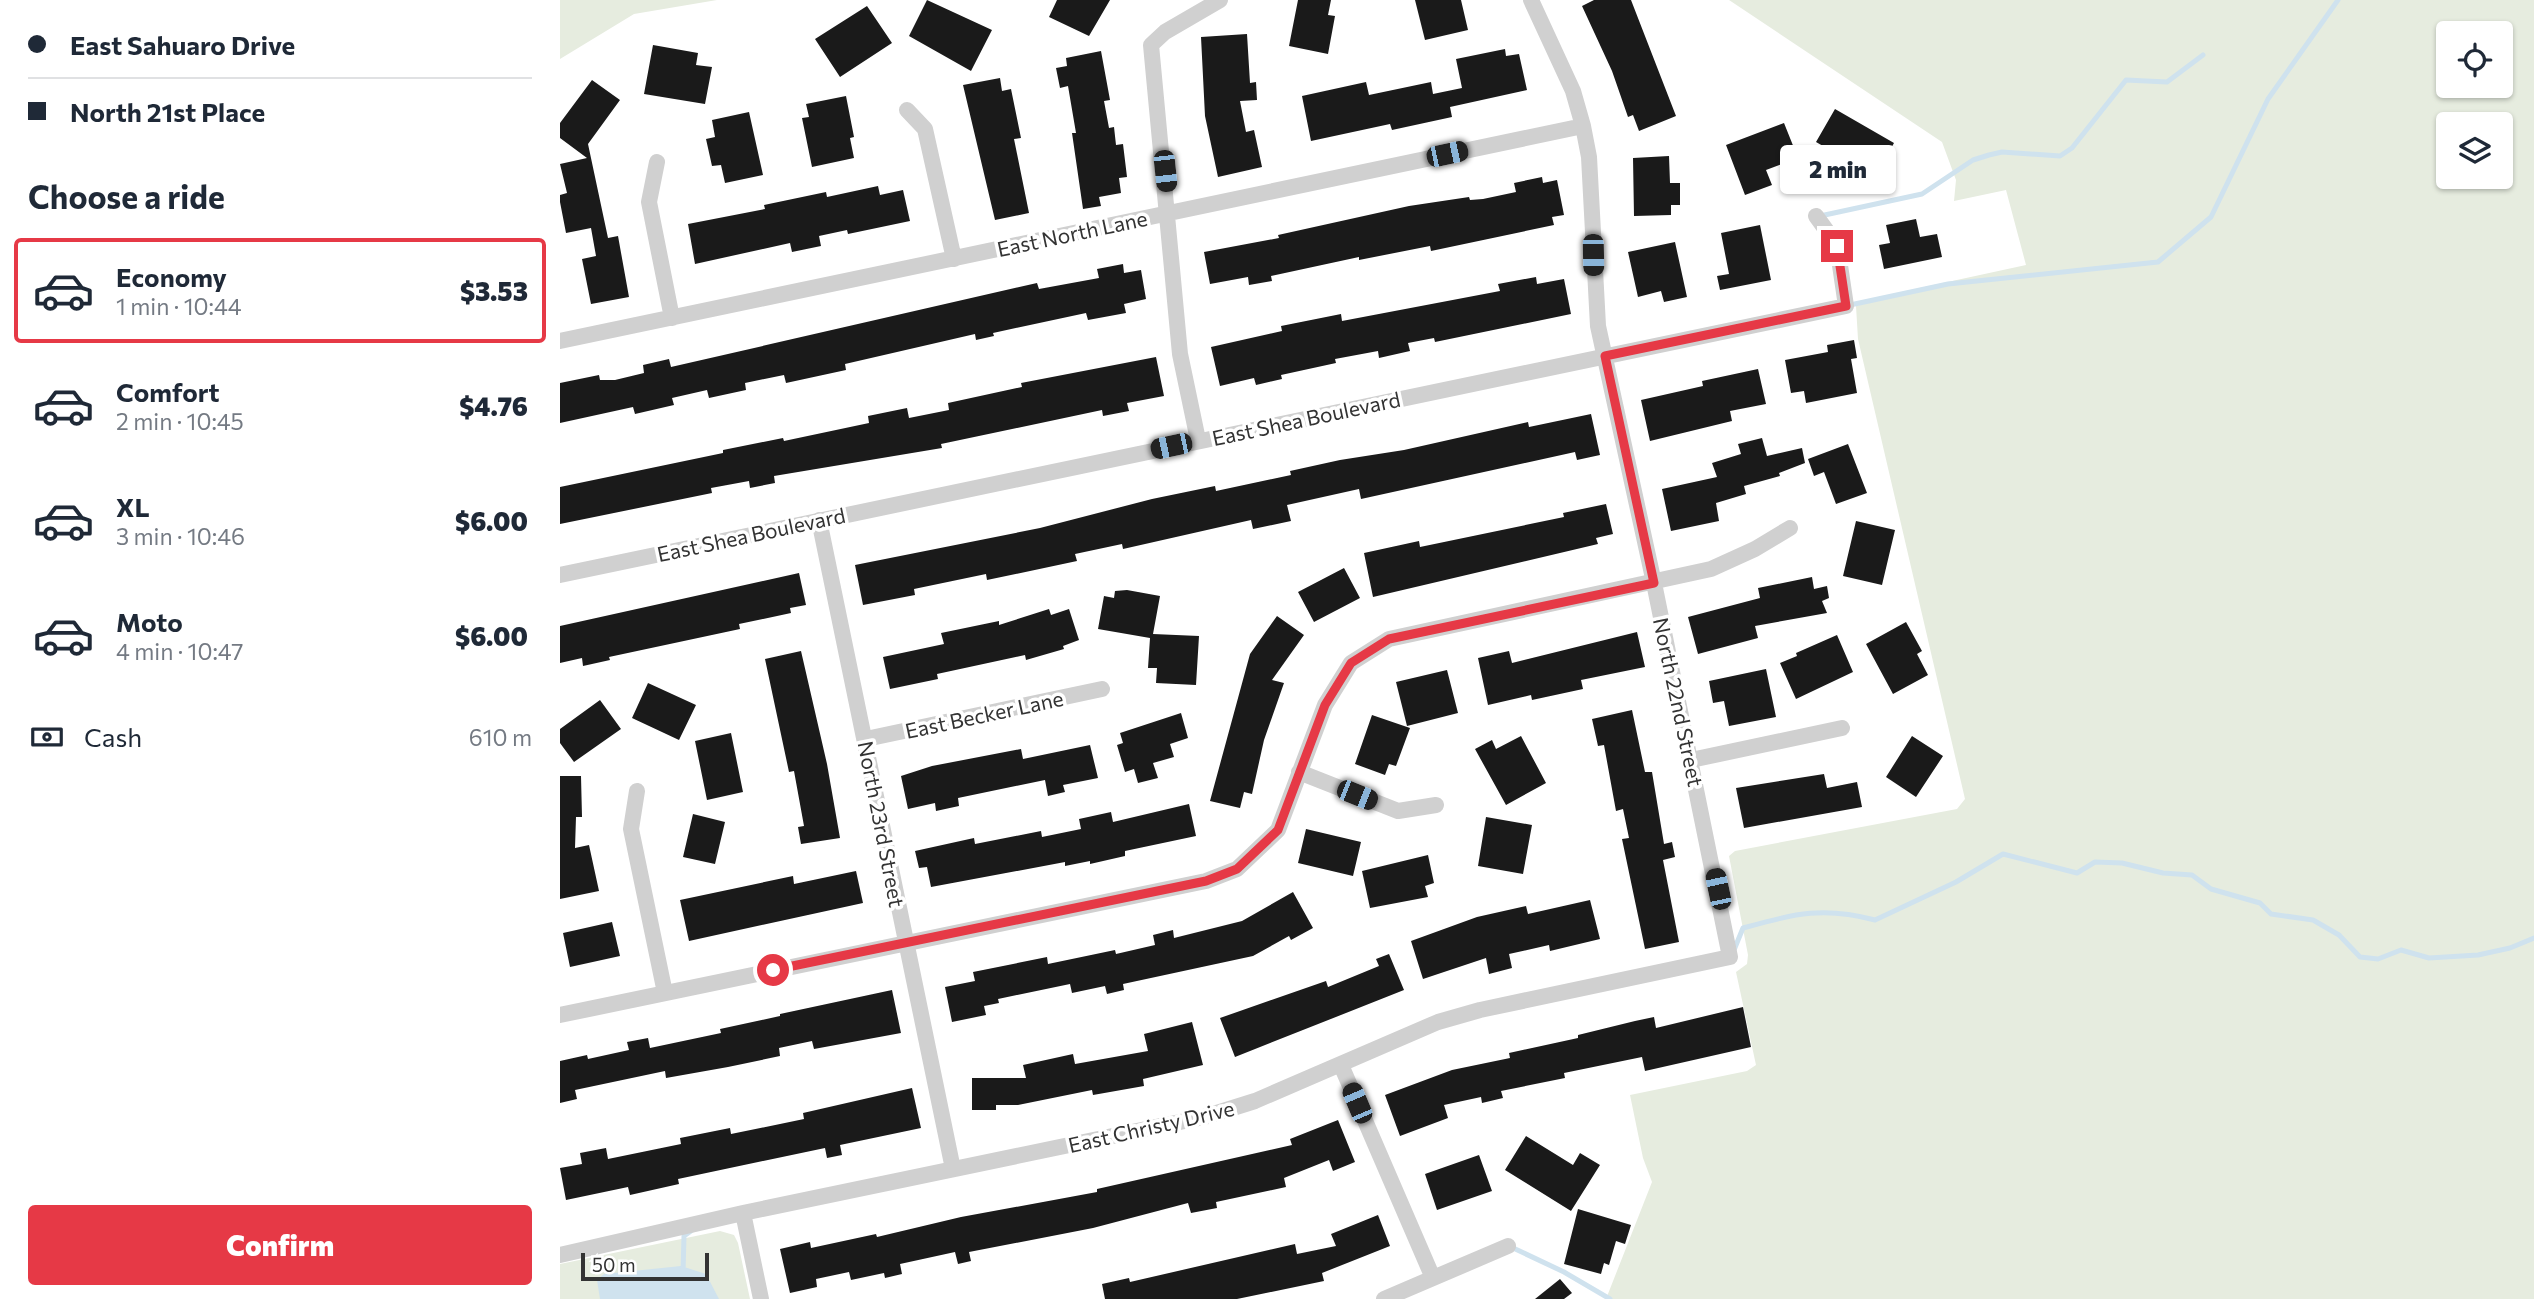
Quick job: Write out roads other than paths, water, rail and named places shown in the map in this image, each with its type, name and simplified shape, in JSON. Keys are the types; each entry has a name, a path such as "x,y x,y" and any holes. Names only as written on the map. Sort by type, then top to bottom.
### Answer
{"street":[{"path":"1198,440 1180,354 1169,213 1151,45 1165,32 1220,0"},
{"name":"North 22nd Street","path":"1531,0 1573,91 1583,126 1589,157 1598,326 1654,583 1730,957"},
{"path":"907,110 925,129 954,259"},
{"name":"East North Lane","path":"560,341 1583,126"},
{"path":"657,162 649,202 672,318"},
{"name":"East Shea Boulevard","path":"560,575 1846,306 1837,246 1816,216"},
{"name":"North 23rd Street","path":"819,520 953,1169"},
{"path":"560,1015 1206,881 1237,869 1278,830 1325,705 1351,663 1389,639 1711,569 1755,549 1790,528"},
{"name":"East Becker Lane","path":"866,739 1102,689"},
{"path":"1691,760 1842,728"},
{"path":"1299,772 1398,811 1436,805"},
{"path":"637,791 631,829 665,993"},
{"name":"East Christy Drive","path":"560,1255 743,1213 1204,1117 1255,1101 1437,1022 1480,1010 1730,957"},
{"path":"1341,1065 1433,1278"},
{"path":"743,1213 761,1299"},
{"path":"1384,1299 1508,1245"}],"water":[{"path":"681,1266 706,1274 719,1299 600,1299 597,1280 604,1274"}],"waterway":[{"path":"1850,305 1948,284 2158,262 2211,217 2268,99 2338,0"},
{"path":"1820,216 1922,194 1973,160 1989,155 2002,152 2060,156 2072,148 2126,80 2167,82 2203,55"},
{"path":"1734,950 1743,928 1778,919 1839,913 1875,920 1956,882 2003,854 2077,873 2095,862 2122,863 2163,873 2192,875 2211,889 2260,903 2271,914 2313,920 2339,935 2360,957 2378,959 2401,950 2429,958 2478,955 2510,948 2534,938"},
{"path":"683,1273 684,1236 691,1231"},
{"path":"1511,1247 1564,1272 1610,1299"}]}
